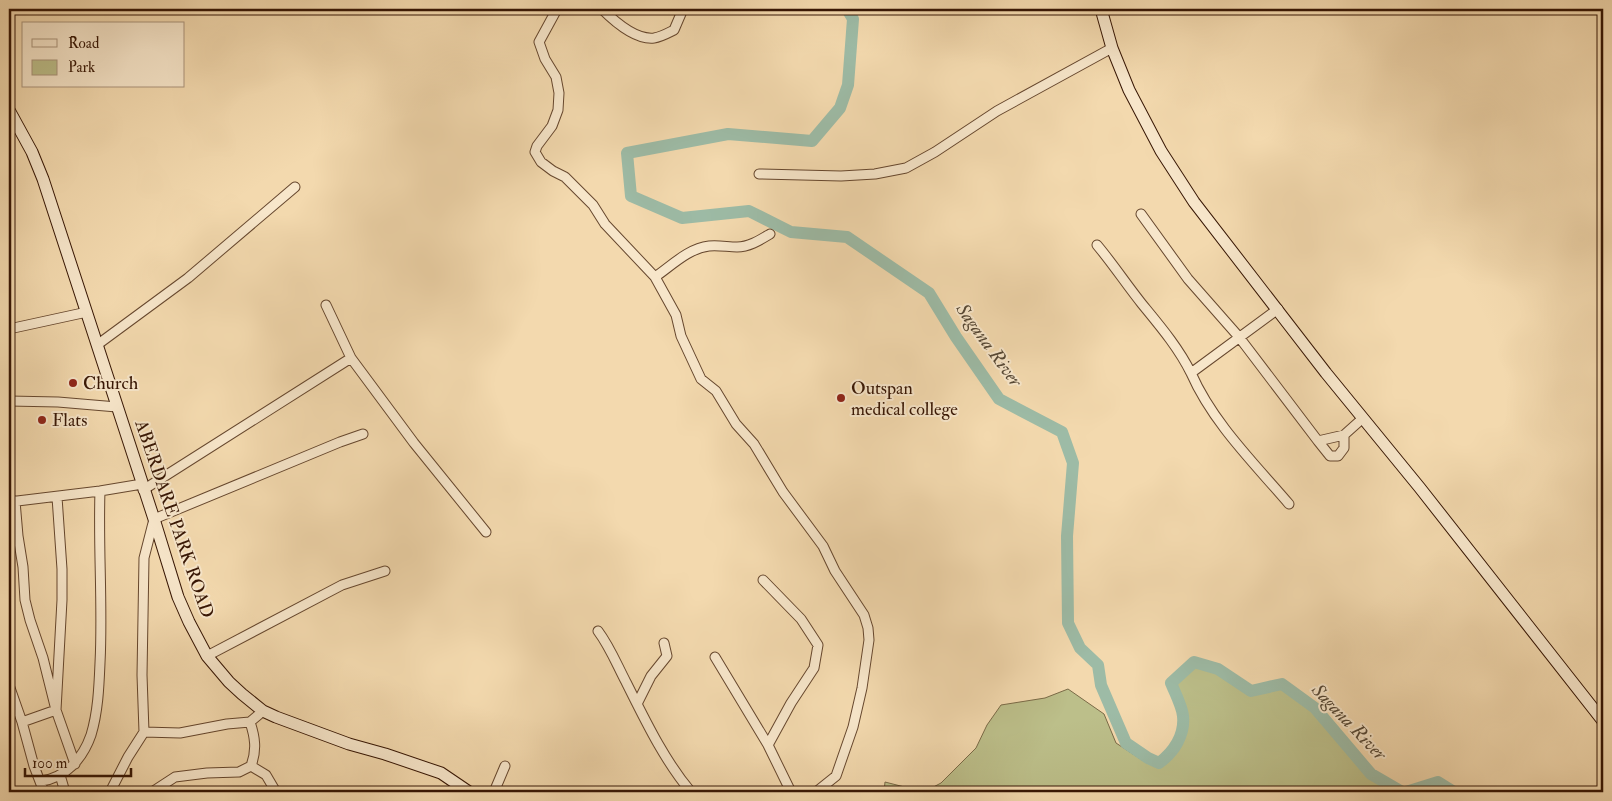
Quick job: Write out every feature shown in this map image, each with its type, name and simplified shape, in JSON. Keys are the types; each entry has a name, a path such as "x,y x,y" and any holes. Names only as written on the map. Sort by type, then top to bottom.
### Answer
{"street":[{"path":"558,9 540,42 545,60 556,77 560,93 558,110 552,126 536,146 536,152 541,162 565,177 593,205 605,224 655,277 676,315 681,336 701,379 716,391 736,424 754,444 783,492 822,546 835,571 864,615 869,640 862,688 852,727 836,776 816,792"},
{"path":"602,9 614,22 644,37 655,38 674,30 683,9"},
{"path":"1101,9 1112,48 1129,90 1178,179 1217,233 1326,372 1603,719"},
{"path":"758,174 840,176 875,174 906,168 935,152 997,111 1112,48"},
{"name":"ABERDARE PARK ROAD","path":"9,110 32,152 43,179 178,597 195,635 208,656 229,682 263,710 321,735 441,773 468,792"},
{"path":"97,345 188,278 295,187"},
{"path":"1141,214 1188,279 1239,337 1330,456 1338,456 1344,448 1344,434"},
{"path":"655,277 687,254 698,249 709,246 740,247 757,242 770,234"},
{"path":"1098,245 1181,353 1197,387 1225,429 1289,504"},
{"path":"326,305 351,358 414,443 486,532"},
{"path":"1191,373 1278,309"},
{"path":"9,329 87,312"},
{"path":"75,764 56,710 43,658 25,600 23,567 12,502 142,487 351,358"},
{"path":"9,401 58,402 117,407"},
{"path":"1318,442 1344,434 1363,418"},
{"path":"110,792 128,757 144,732 142,675 144,558 154,519 363,434"},
{"path":"41,781 60,775 75,764 90,737 95,716 101,640 101,569 98,536 100,491"},
{"path":"56,710 62,600 62,569 57,497"},
{"path":"208,656 342,585 385,570"},
{"path":"763,580 801,619 818,645 814,668 768,745"},
{"path":"598,631 609,646 649,729 670,763 692,792"},
{"path":"637,704 651,676 667,656 664,643"},
{"path":"715,658 768,745 791,792"},
{"path":"9,685 44,792"},
{"path":"22,722 56,710"},
{"path":"144,732 180,733 227,724 250,722 263,710"},
{"path":"152,792 175,777 239,772 251,766 254,756 255,739 250,722"},
{"path":"251,766 266,774 276,792"},
{"path":"494,792 505,766"},
{"path":"60,775 65,792"}],"green space":[{"path":"1194,662 1218,669 1251,691 1282,685 1315,708 1371,774 1402,792 924,792 941,783 976,748 987,725 1001,705 1045,698 1068,689 1104,714 1116,743 1142,760 1159,763 1174,748 1182,730 1183,723 1180,703 1171,683"},
{"path":"885,782 924,792 884,792"},
{"path":"1438,782 1454,792 1406,792"}],"waterway":[{"name":"Sagana River","path":"847,9 853,19 848,85 840,108 812,141 728,134 627,153 631,196 682,218 749,211 791,232 847,237 929,293 956,337 999,399 1062,432 1073,463 1067,536 1068,623 1080,648 1098,665 1101,685 1126,743 1159,763 1169,754 1177,743 1183,723 1181,708 1171,683 1194,662 1218,669 1251,691 1282,684 1315,708 1371,774 1402,792"},
{"name":"Sagana River","path":"1406,792 1438,782 1454,792"}],"place":[{"name":"Church","path":"73,383"},
{"name":"Outspan medical college","path":"841,398"},
{"name":"Flats","path":"42,420"}]}
